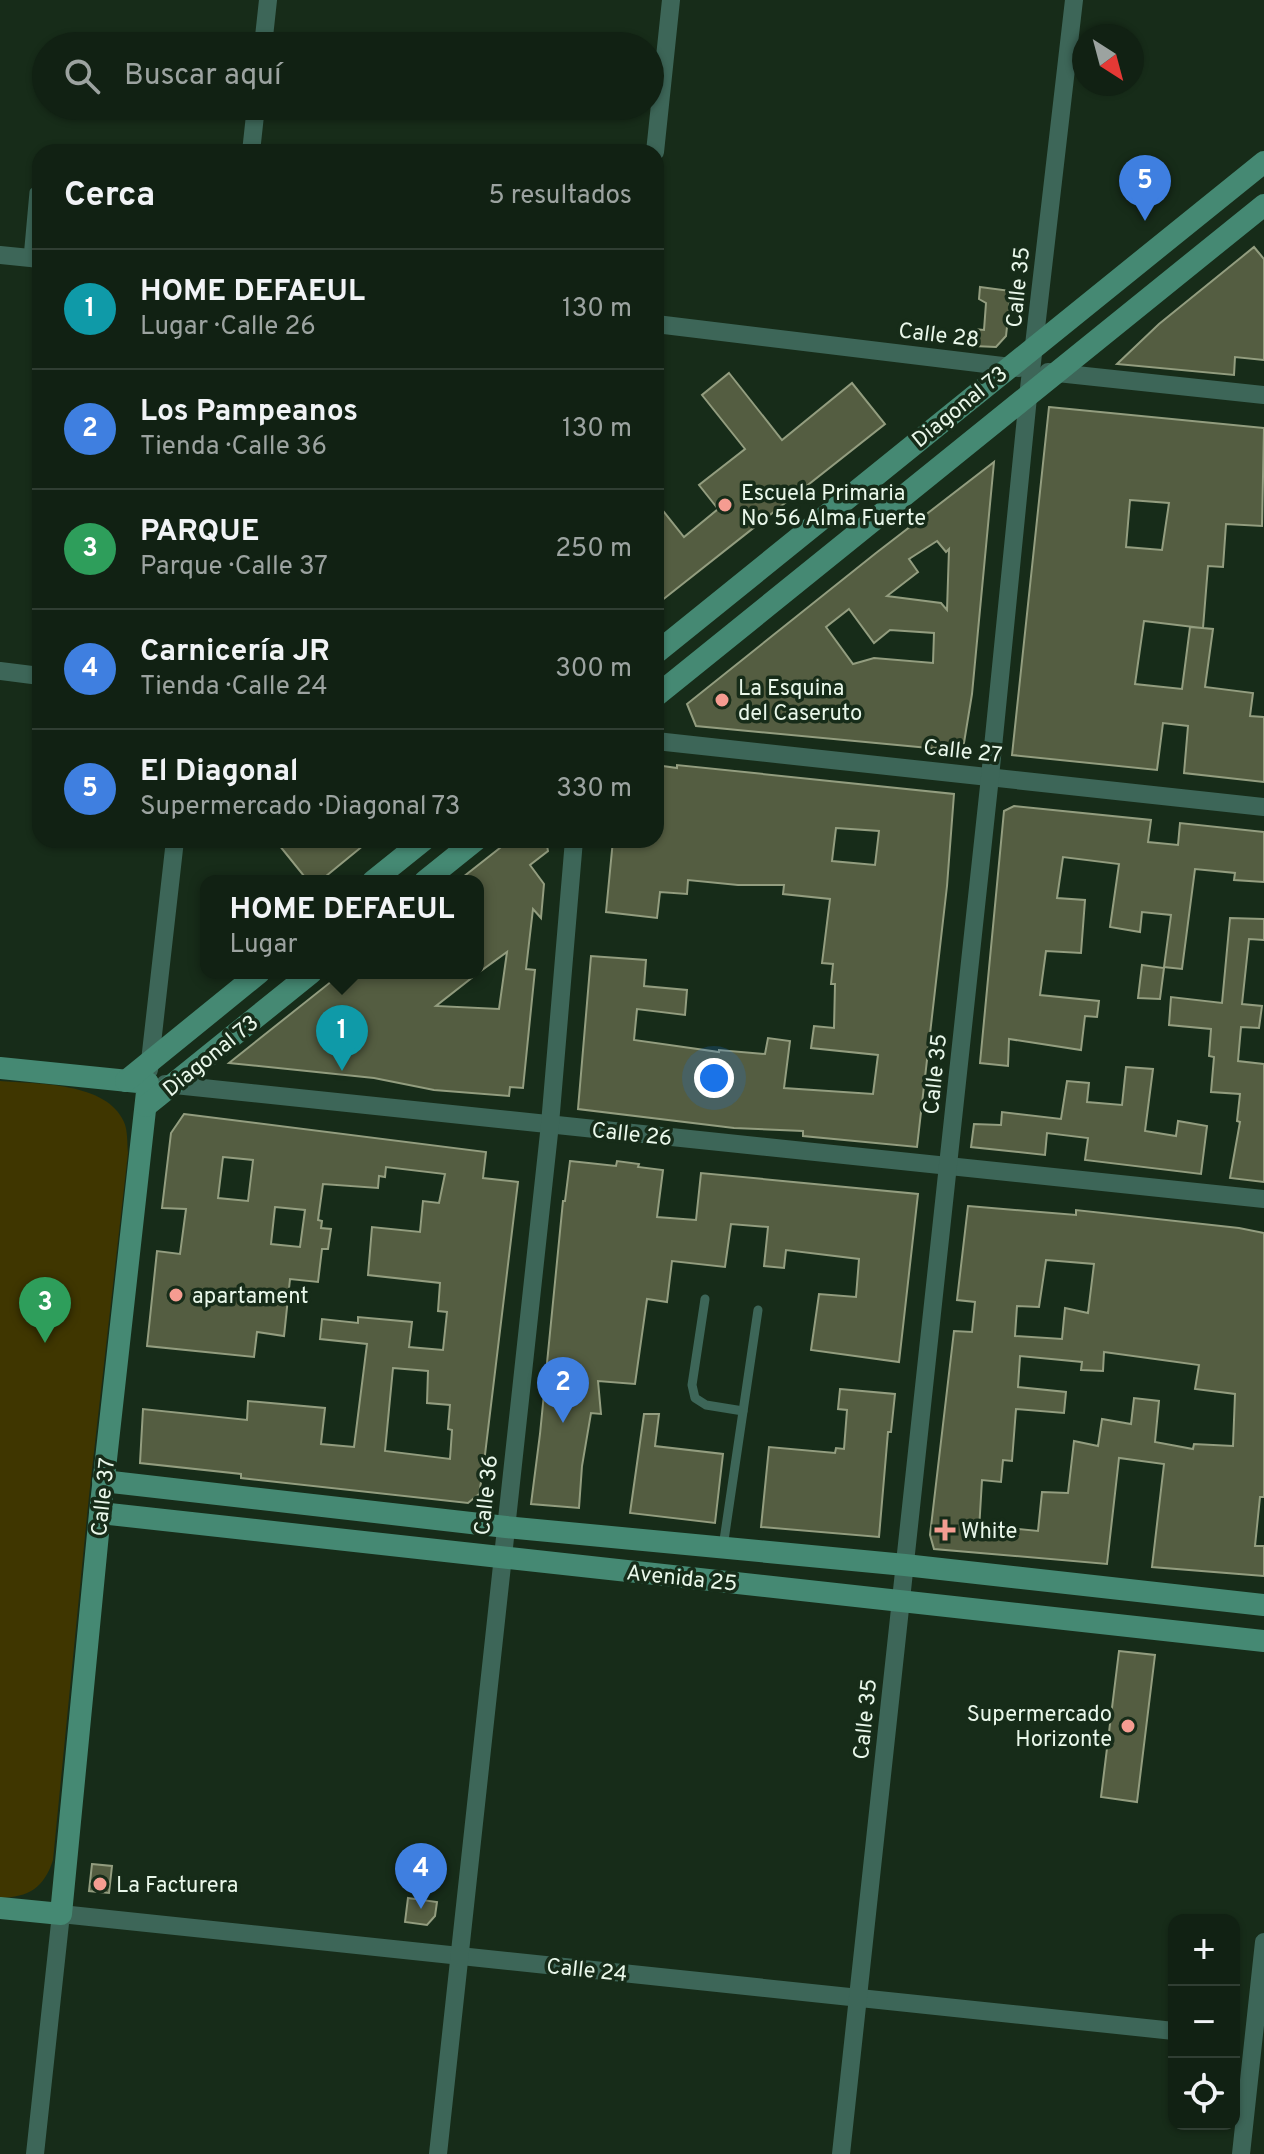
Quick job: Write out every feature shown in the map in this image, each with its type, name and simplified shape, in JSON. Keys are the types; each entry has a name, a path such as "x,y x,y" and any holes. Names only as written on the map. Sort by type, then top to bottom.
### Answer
{"main road":[{"name":"Diagonal 73","path":"664,646 1264,162"},
{"name":"Diagonal 73","path":"664,690 1264,205"},
{"path":"380,875 414,848"},
{"path":"432,875 466,848"},
{"name":"Diagonal 73","path":"141,1075 252,979"},
{"name":"Diagonal 73","path":"146,1106 304,979"},
{"name":"Calle 26","path":"0,1068 141,1075"},
{"name":"Calle 37","path":"61,1914 103,1481 146,1106 141,1075"},
{"name":"Avenida 25","path":"103,1481 506,1527 905,1565 1264,1605"},
{"name":"Avenida 25","path":"100,1513 1264,1641"},
{"name":"Calle 24","path":"0,1908 61,1914"}],"street":[{"path":"265,32 268,0"},
{"path":"664,66 671,0"},
{"name":"Calle 35","path":"841,2154 990,777 1028,397 1074,0"},
{"path":"252,144 254,120"},
{"path":"656,144 658,120"},
{"path":"0,255 32,258"},
{"name":"Calle 28","path":"664,325 1057,374 1264,395"},
{"path":"0,671 32,675"},
{"name":"Calle 27","path":"664,742 1264,807"},
{"name":"Calle 37","path":"141,1075 174,848"},
{"name":"Calle 36","path":"438,2154 550,1124 573,848"},
{"name":"Calle 26","path":"141,1075 173,1085 1264,1199"},
{"name":"Calle 37","path":"35,2154 61,1914"},
{"name":"Calle 24","path":"61,1914 1168,2030"},
{"path":"1241,2154 1259,2039 1264,1942"}],"lane":[{"path":"705,1299 692,1385 695,1398 706,1405 743,1411"},
{"path":"723,1547 758,1310"}],"shaded area":[{"path":"0,1081 70,1088 103,1099 124,1122 128,1153 89,1496 53,1860 45,1878 34,1889 19,1896 0,1898"}],"building":[{"path":"1254,247 1264,259 1264,360 1235,357 1234,375 1117,364 1159,324"},
{"path":"980,287 1011,291 1006,336 996,347 974,346 975,329 984,330 986,303 979,299"},
{"path":"729,373 782,440 852,383 885,424 664,599 664,512 684,537 718,509 699,485 745,449 702,395"},
{"path":"1049,407 1264,428 1262,526 1226,524 1223,567 1208,566 1203,628 1213,629 1205,687 1253,693 1250,716 1264,717 1264,782 1184,773 1188,726 1163,723 1157,770 1012,755","holes":["1130,500 1169,503 1162,550 1126,547","1144,621 1202,628 1190,627 1182,689 1135,684"]},
{"path":"994,462 972,694 963,749 696,726 687,704","holes":["937,541 946,552 949,549 947,610 941,603 887,596 918,572 909,559","849,609 874,643 890,630 934,633 933,663 874,658 853,664 826,627"]},
{"path":"664,766 954,794 947,886 917,1147 803,1136 803,1131 734,1128 578,1109 591,956 646,960 644,986 687,990 685,1015 637,1009 634,1040 719,1052 765,1054 768,1038 790,1041 784,1088 873,1094 878,1055 811,1048 814,1026 834,1028 833,964 822,963 830,899 783,894 784,885 688,880 687,894 660,892 657,918 606,912 612,848 664,848","holes":["836,828 879,831 875,865 832,861"]},
{"path":"1014,806 1151,820 1148,842 1178,845 1180,823 1264,832 1264,882 1234,880 1235,873 1195,869 1182,969 1164,967 1171,915 1142,912 1140,932 1110,927 1119,864 1063,857 1057,898 1085,900 1081,953 1046,951 1040,995 1099,1001 1097,1017 1085,1016 1081,1050 1009,1039 1008,1066 980,1063 1004,811"},
{"path":"281,848 360,848 327,875 303,875"},
{"path":"500,848 547,848 548,851 530,865 544,884 541,918 533,909 526,969 535,970 523,1088 510,1087 509,1096 434,1090 374,1078 229,1063 334,979 347,979 351,983 356,979 470,979 436,1006 499,1009 507,952 484,969 484,875 466,875"},
{"path":"1230,918 1264,919 1264,940 1249,939 1242,1004 1262,1006 1259,1028 1241,1027 1238,1061 1264,1064 1264,1182 1230,1178 1240,1122 1237,1121 1240,1094 1211,1092 1214,1057 1209,1056 1211,1029 1169,1025 1171,997 1222,1003"},
{"path":"1142,965 1164,968 1160,999 1138,998"},
{"path":"1126,1067 1153,1069 1145,1131 1176,1136 1178,1121 1207,1126 1201,1174 1085,1160 1088,1138 1047,1133 1045,1155 971,1147 974,1124 1001,1125 1002,1112 1061,1119 1067,1081 1089,1083 1087,1102 1122,1105"},
{"path":"184,1114 486,1152 483,1178 518,1182 479,1494 468,1503 241,1478 241,1474 140,1463 143,1409 247,1420 248,1401 325,1408 321,1444 354,1447 367,1344 320,1339 322,1319 358,1323 358,1317 412,1322 409,1347 443,1350 447,1312 438,1311 440,1283 368,1275 372,1227 420,1232 423,1201 439,1203 445,1174 386,1167 385,1177 379,1176 378,1188 323,1184 318,1220 322,1221 321,1228 331,1229 328,1249 322,1249 318,1282 290,1279 284,1336 257,1332 254,1357 147,1346 157,1251 180,1254 186,1209 162,1208 171,1133","holes":["223,1157 253,1160 248,1201 218,1198","275,1207 305,1210 300,1247 271,1244","393,1368 428,1371 427,1403 450,1405 450,1459 385,1451"]},
{"path":"570,1161 616,1166 617,1161 663,1170 657,1217 696,1220 701,1173 918,1194 899,1362 811,1350 819,1294 856,1297 859,1259 786,1250 784,1268 764,1266 768,1227 731,1224 725,1267 672,1261 667,1302 647,1299 635,1384 598,1381 601,1414 591,1413 579,1508 531,1504 563,1201"},
{"path":"968,1206 1076,1215 1076,1210 1264,1233 1264,1497 1260,1497 1255,1546 1264,1546 1264,1576 1152,1567 1164,1464 1119,1458 1107,1564 934,1549 930,1535 954,1331 972,1332 975,1302 957,1300","holes":["1046,1260 1094,1264 1088,1313 1065,1308 1062,1339 1015,1336 1017,1306 1039,1307","1104,1352 1199,1365 1195,1389 1235,1394 1233,1446 1194,1444 1193,1449 1155,1442 1159,1401 1134,1398 1131,1424 1102,1419 1098,1446 1074,1441 1068,1493 1042,1492 1038,1531 1019,1529 1018,1535 979,1530 982,1480 1001,1482 1003,1460 1012,1461 1016,1409 1064,1413 1066,1392 1018,1387 1020,1356 1082,1362 1081,1370 1103,1371"]},
{"path":"840,1389 895,1394 891,1432 888,1432 879,1537 761,1527 769,1447 835,1453 836,1448 844,1449 847,1410 838,1409"},
{"path":"644,1414 659,1414 655,1446 723,1454 715,1523 630,1513"},
{"name":"Supermercado Horizonte","path":"1119,1651 1155,1655 1137,1802 1101,1797"},
{"name":"La Facturera","path":"92,1864 112,1866 109,1893 89,1891"},
{"path":"408,1898 437,1902 435,1916 427,1925 405,1922"}],"place":[{"name":"El Diagonal","path":"1145,221"},
{"name":"Escuela Primaria No 56 Alma Fuerte","path":"725,505"},
{"name":"La Esquina del Caseruto","path":"722,700"},
{"name":"HOME DEFAEUL","path":"342,1071"},
{"name":"apartament","path":"176,1295"},
{"name":"PARQUE","path":"45,1343"},
{"name":"Los Pampeanos","path":"563,1423"},
{"name":"White","path":"945,1530"},
{"name":"Supermercado Horizonte","path":"1128,1726"},
{"name":"La Facturera","path":"100,1884"},
{"name":"Carnicería JR","path":"421,1909"}]}
